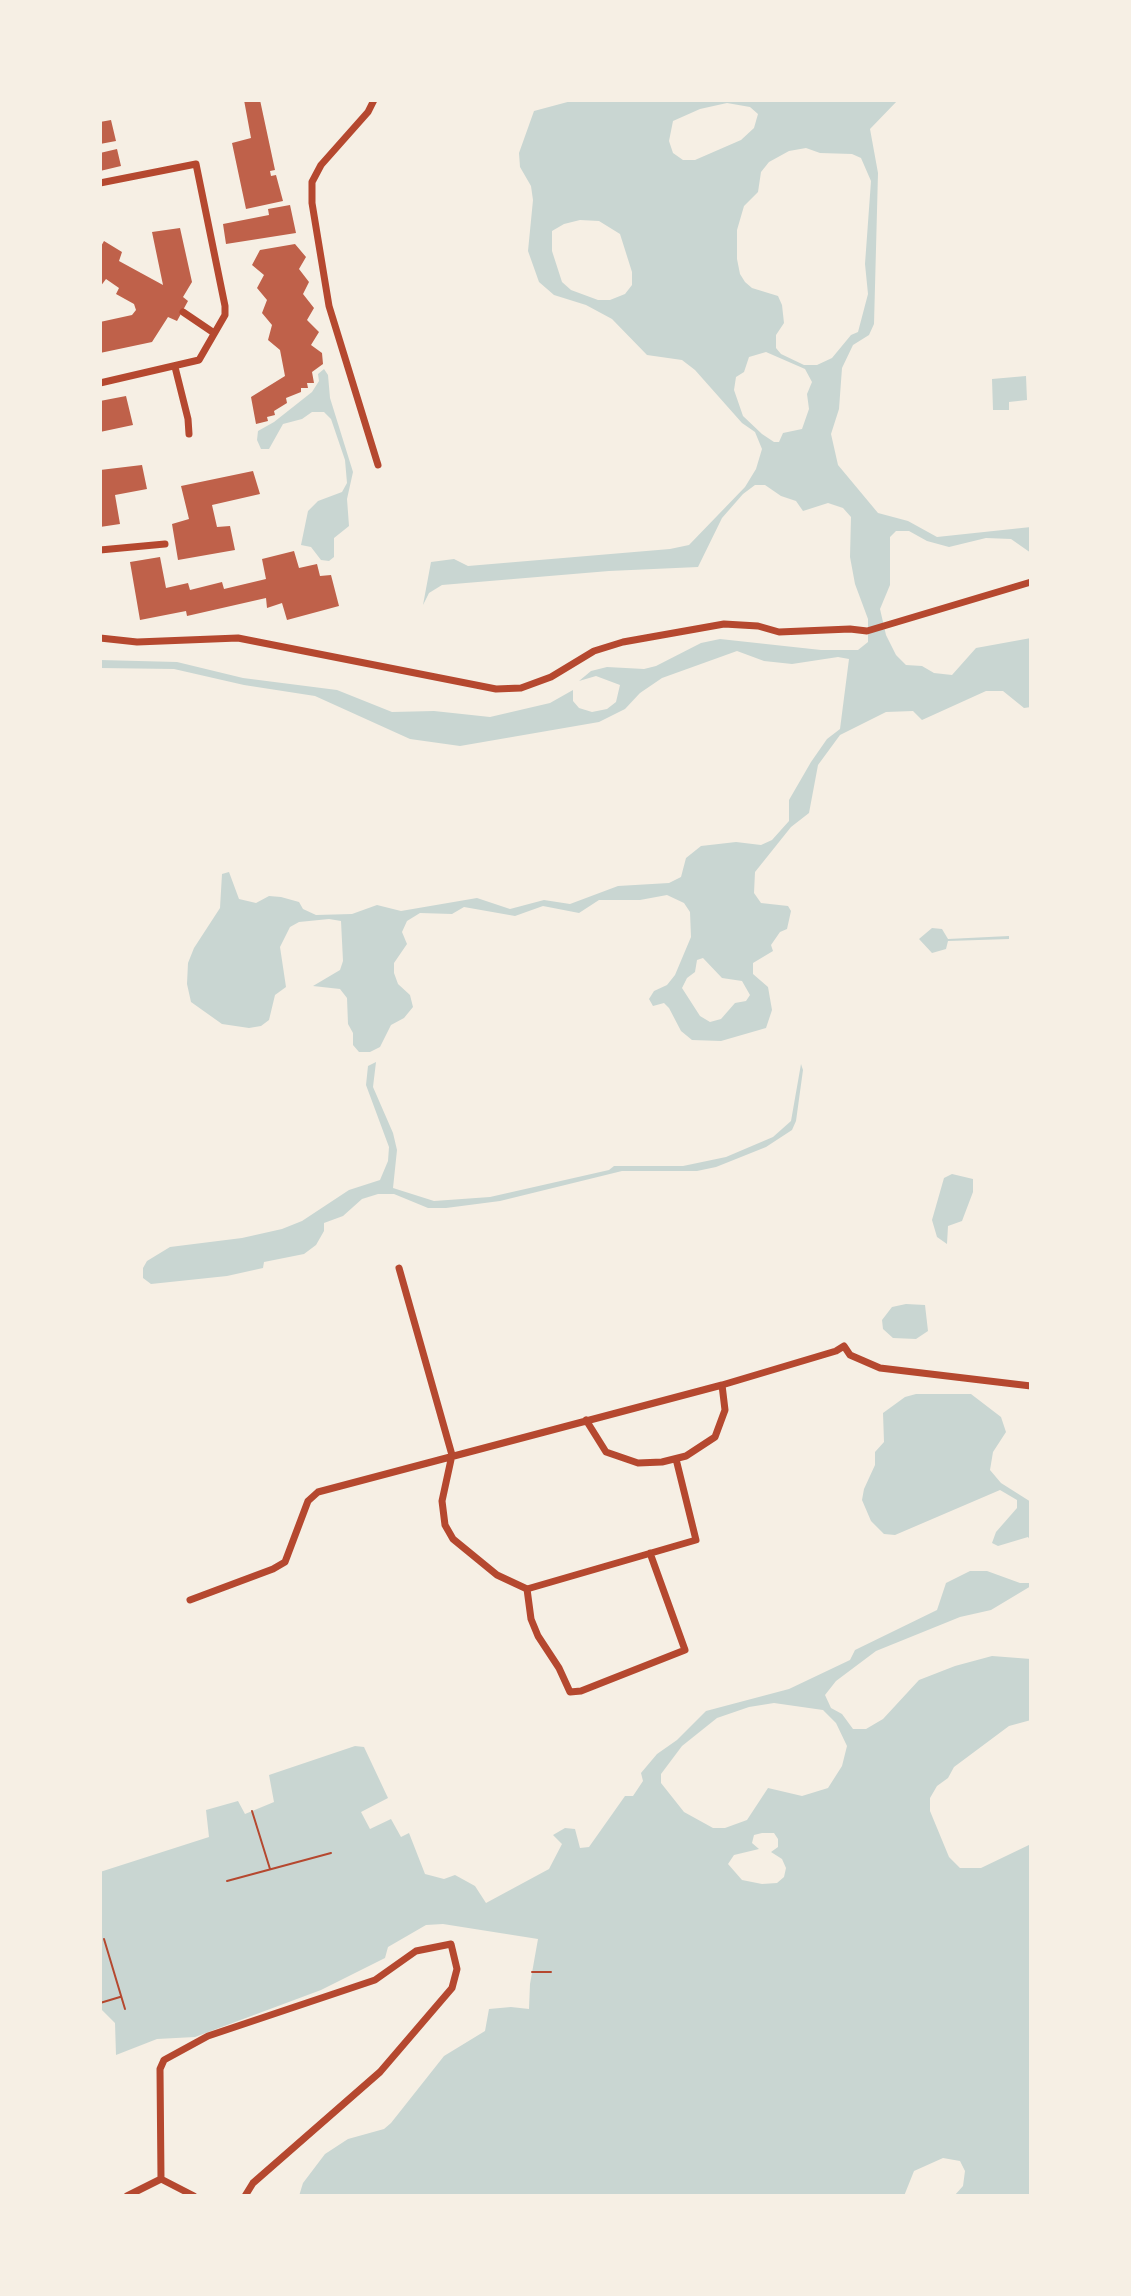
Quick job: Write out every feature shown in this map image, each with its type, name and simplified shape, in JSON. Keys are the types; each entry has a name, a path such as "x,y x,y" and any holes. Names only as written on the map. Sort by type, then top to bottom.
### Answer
{"street":[{"path":"374,100 368,112 321,164 312,182 312,203 333,320 378,465"},
{"path":"100,183 196,164 225,306 225,315 199,360 100,383"},
{"path":"183,312 214,333"},
{"path":"175,367 189,434"},
{"path":"100,550 165,544"},
{"path":"100,638 137,642 238,638 496,689 521,688 551,677 594,651 623,642 724,624 758,626 779,632 817,629 867,631 888,627 1031,582"},
{"path":"399,1268 452,1455 442,1501 445,1525 453,1539 481,1563 527,1589 696,1539 676,1459"},
{"path":"190,1600 274,1569 285,1562 308,1501 318,1492 722,1385 836,1351 844,1346 850,1355 880,1368 1031,1386"},
{"path":"586,1420 597,1442 606,1452 618,1458 638,1463 676,1459 704,1446 715,1437 725,1410 722,1385"},
{"path":"527,1589 531,1619 538,1636 559,1668 570,1692 581,1691 685,1650 650,1553"},
{"path":"161,2179 160,2069 164,2060 208,2036 375,1980 416,1951 452,1944 457,1969 452,1988 380,2072 253,2183 245,2196"},
{"path":"127,2196 161,2179"},
{"path":"161,2179 194,2196"}],"path":[{"path":"252,1811 270,1869"},
{"path":"227,1881 331,1853"},
{"path":"104,1939 125,2009"},
{"path":"532,1972 551,1972"},
{"path":"100,2003 121,1997"}],"shaded area":[{"path":"575,100 898,100 870,129 878,173 874,324 869,335 853,345 842,368 839,409 831,434 838,465 878,513 908,521 937,537 1031,527 1031,553 1011,539 986,538 949,547 927,541 909,531 896,531 890,537 890,585 880,609 886,635 896,655 906,665 922,666 934,673 952,675 976,648 1031,638 1031,707 1024,708 1003,691 986,691 922,720 913,711 886,712 840,735 818,765 809,813 791,827 755,872 754,893 761,903 788,906 791,911 787,929 780,932 771,945 773,951 753,963 753,974 768,987 772,1010 766,1028 721,1041 692,1040 681,1031 664,1003 653,1006 649,999 654,991 667,985 675,975 691,937 690,912 684,903 667,895 640,900 599,900 579,913 543,906 515,916 464,907 452,914 420,913 407,921 402,932 407,944 394,963 398,984 410,995 413,1007 404,1018 391,1025 380,1047 370,1052 359,1052 353,1045 353,1033 348,1024 347,998 340,989 313,986 340,970 343,961 341,921 329,919 299,922 290,927 280,947 286,987 275,995 269,1020 261,1026 249,1028 222,1024 191,1002 187,984 188,963 194,948 220,908 222,874 229,872 239,899 256,903 269,896 281,897 299,902 303,909 316,915 352,914 377,905 401,911 477,898 510,909 544,900 570,904 618,886 669,883 681,877 686,858 701,846 736,842 761,845 772,840 789,821 789,800 811,762 827,739 840,729 849,659 838,657 792,664 764,661 737,651 662,678 640,693 625,709 599,722 460,746 410,739 315,696 244,685 174,669 100,668 100,660 177,662 243,678 337,690 392,712 434,711 490,717 550,703 573,690 573,701 579,708 592,712 607,709 616,702 620,685 596,676 579,681 591,671 607,667 644,669 656,666 701,643 720,639 821,650 858,650 868,642 868,619 855,584 850,557 851,517 843,508 828,503 803,511 796,501 781,496 765,485 755,485 743,494 722,518 698,567 609,571 442,585 429,593 423,605 431,562 454,559 468,566 670,549 689,545 745,487 756,469 762,449 755,432 742,423 695,370 682,360 647,355 612,319 586,305 554,295 539,282 528,251 533,200 531,186 520,167 519,153 534,111","holes":["727,103 750,107 758,114 754,128 741,140 695,160 683,160 673,153 669,141 673,121 700,109","806,148 820,153 852,154 861,158 871,181 865,264 868,294 858,332 851,335 832,358 817,365 804,365 781,354 776,348 776,335 784,323 782,305 778,296 752,288 745,282 737,259 737,230 744,206 758,192 761,172 769,162 789,151","580,220 599,221 620,234 632,272 632,285 625,294 610,300 598,300 571,290 562,282 552,251 552,231 564,224","766,352 805,369 812,382 807,394 809,409 802,429 783,433 779,442 774,442 743,416 734,390 736,377 744,372 749,357","703,958 722,978 742,981 750,995 746,1001 735,1003 721,1019 710,1022 700,1016 682,988 687,978 695,972 697,960"]},
{"path":"324,369 328,375 330,398 353,472 347,499 349,526 334,538 334,557 329,561 321,560 311,547 301,545 308,511 318,501 342,492 347,483 345,460 331,419 324,412 312,412 302,419 283,424 269,449 261,449 257,440 258,431 312,392 319,381 318,374"},
{"path":"1026,376 1027,400 1009,402 1009,410 993,410 992,379"},
{"path":"932,928 942,929 948,939 1009,936 1009,939 948,941 946,949 932,953 919,939"},
{"path":"376,1062 373,1087 393,1133 397,1150 393,1188 434,1201 490,1197 609,1170 614,1166 683,1166 726,1157 773,1137 791,1121 801,1064 803,1070 796,1121 792,1130 766,1147 716,1167 697,1171 622,1171 500,1201 446,1208 428,1208 394,1194 378,1194 362,1199 343,1216 324,1223 324,1231 316,1245 304,1254 264,1262 263,1268 227,1276 151,1284 143,1278 143,1268 147,1261 170,1247 242,1238 282,1229 302,1221 349,1190 380,1180 388,1161 389,1147 366,1085 368,1066"},
{"path":"952,1174 973,1179 973,1192 962,1221 948,1226 947,1244 937,1237 932,1220 944,1178"},
{"path":"906,1304 925,1305 928,1331 916,1339 893,1338 883,1329 882,1320 892,1307"},
{"path":"916,1394 971,1394 1001,1417 1006,1432 993,1452 990,1470 1001,1483 1031,1502 1031,1541 1028,1537 998,1546 992,1543 996,1532 1017,1508 1017,1500 1000,1490 895,1535 884,1534 871,1521 862,1500 875,1465 875,1452 884,1442 883,1413 905,1397"},
{"path":"970,1571 987,1571 1020,1583 1031,1583 1031,1586 991,1610 960,1617 876,1651 836,1681 825,1695 831,1708 842,1714 853,1729 866,1729 883,1719 919,1680 992,1656 1031,1659 1031,1720 1009,1726 954,1767 930,1798 930,1811 949,1857 960,1868 981,1868 1031,1844 1031,2196 954,2196 963,2186 965,2171 960,2161 943,2158 914,2171 904,2196 299,2196 303,2183 325,2154 348,2139 384,2129 444,2056 485,2031 489,2009 529,2009 530,1984 538,1939 443,1924 426,1925 388,1947 385,1958 321,1990 195,2037 157,2039 116,2055 115,2023 100,2008 100,1872 209,1837 206,1810 238,1801 245,1814 274,1802 269,1775 355,1746 364,1747 388,1798 361,1812 370,1829 391,1819 401,1837 409,1833 425,1874 444,1879 455,1875 475,1886 486,1903 549,1869 562,1844 553,1835 565,1828 575,1829 580,1848 589,1847 625,1796 633,1796 643,1781 641,1773 657,1754 677,1740 706,1711 789,1689 850,1660 855,1650 937,1610 946,1583","holes":["774,1703 823,1710 836,1723 847,1746 842,1766 828,1788 802,1796 768,1788 747,1820 725,1828 713,1828 684,1812 661,1783 661,1774 682,1746 717,1718 749,1707","774,1833 778,1839 778,1847 771,1852 782,1859 786,1868 784,1877 777,1883 762,1884 742,1880 728,1864 734,1855 759,1849 752,1843 754,1835"]}],"building":[{"path":"244,100 260,100 275,170 270,171 271,176 276,175 283,201 246,209 232,143 251,138"},
{"path":"111,120 116,141 100,144 100,122"},
{"path":"117,149 121,166 100,171 100,153"},
{"path":"290,205 296,233 226,244 223,224 269,215 268,209"},
{"path":"180,228 192,282 183,297 188,301 177,321 168,317 152,342 100,353 100,322 132,315 136,310 134,304 116,294 119,288 106,279 100,287 100,248 104,241 122,252 119,261 163,285 152,232"},
{"path":"295,244 306,257 299,269 309,282 303,294 314,308 307,320 319,332 311,345 322,353 323,364 312,372 314,383 307,383 308,388 301,388 301,392 286,398 287,403 274,411 275,415 267,417 268,421 256,424 251,397 285,376 280,350 268,340 272,325 262,313 267,300 257,288 264,275 252,265 260,250"},
{"path":"126,396 133,425 100,432 100,401"},
{"path":"142,465 147,489 115,495 120,524 100,527 100,470"},
{"path":"253,471 260,494 212,505 217,527 230,526 235,550 178,560 172,524 189,519 181,486"},
{"path":"294,551 299,568 317,564 320,576 331,575 339,606 287,620 282,603 267,608 266,598 187,616 186,611 140,620 130,562 160,557 166,588 188,583 190,590 222,582 224,589 266,579 262,559"}]}
